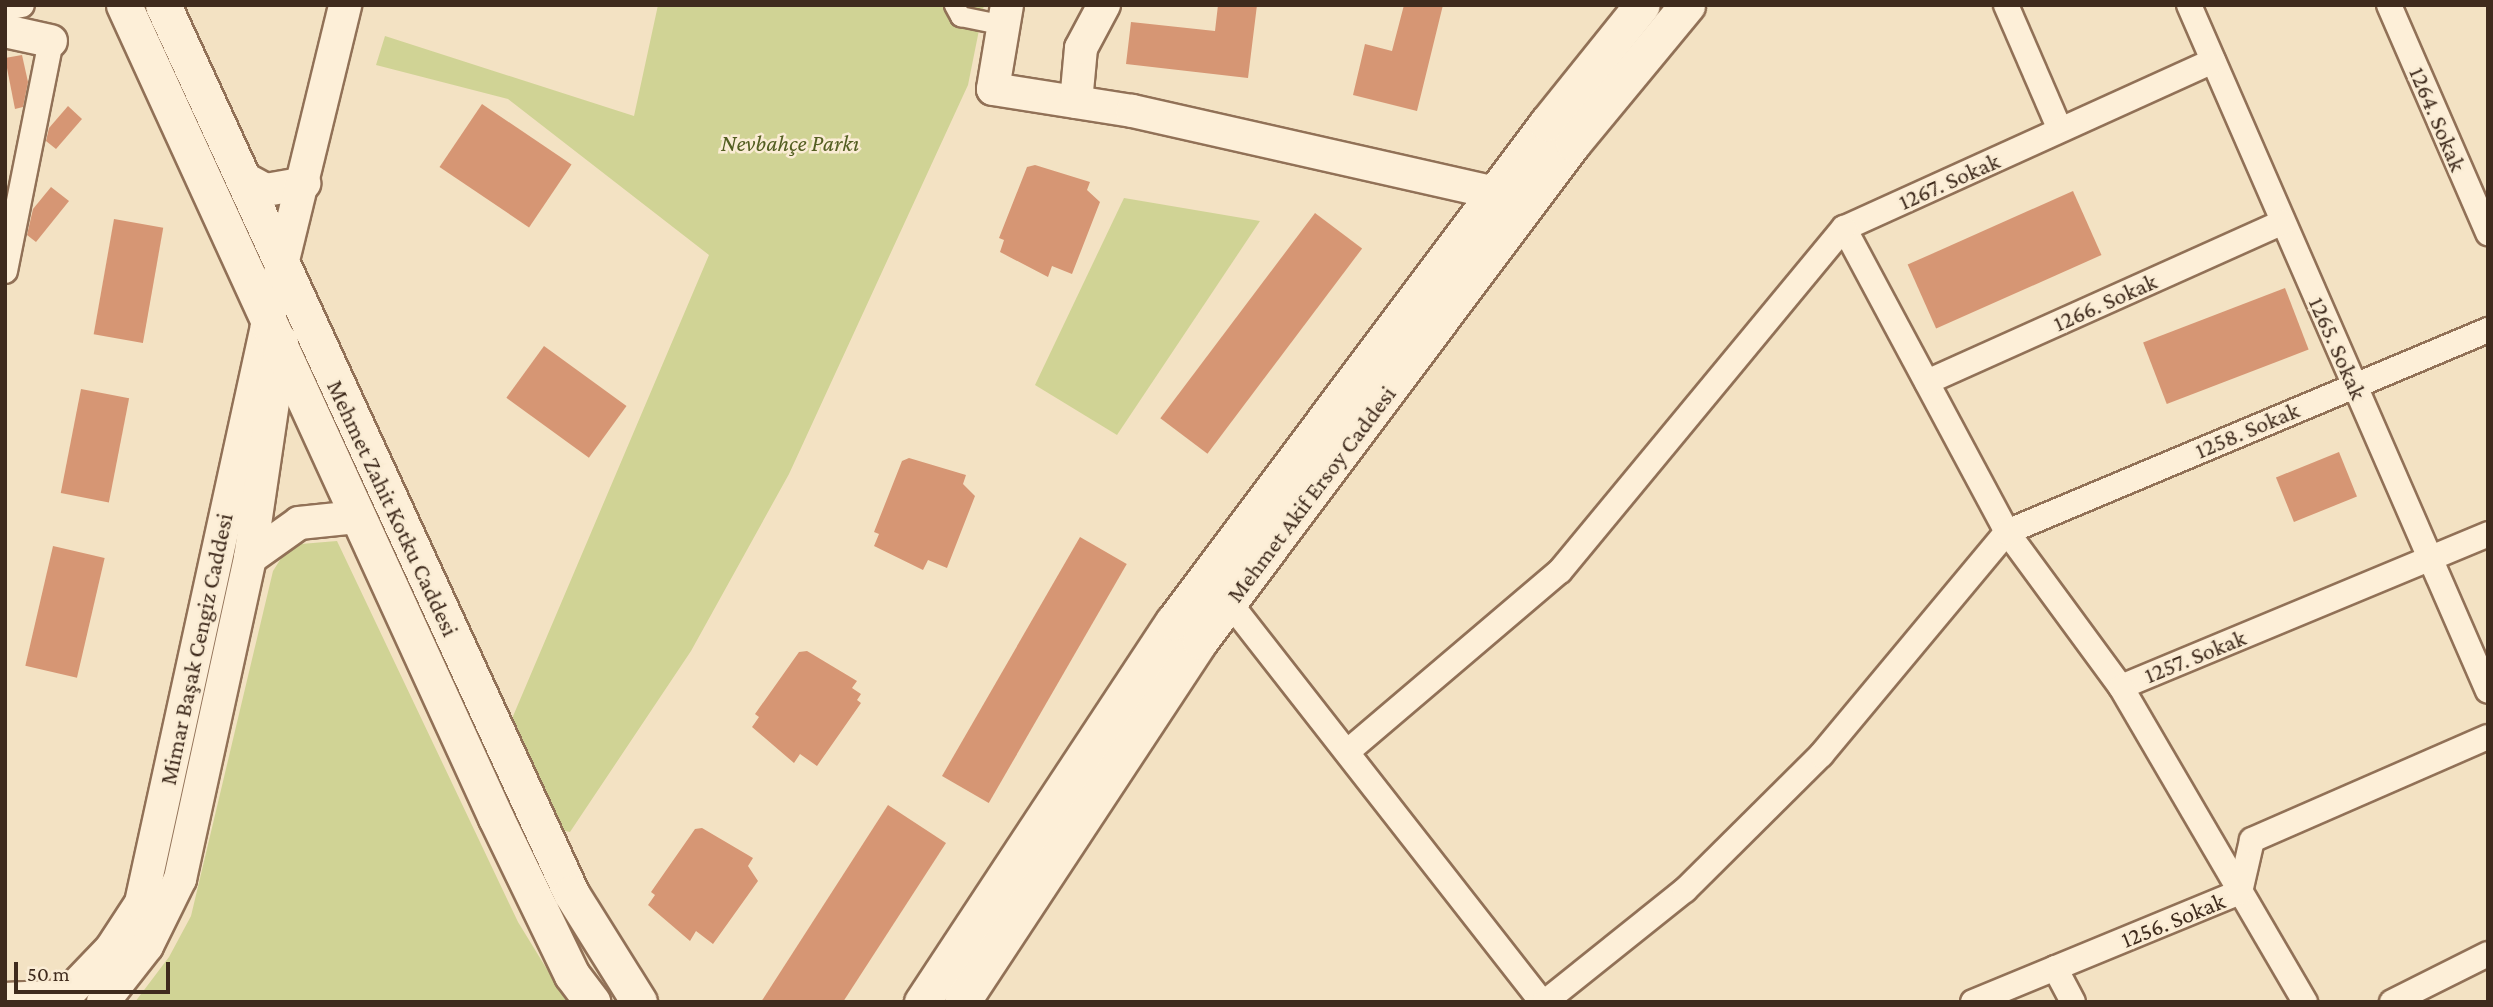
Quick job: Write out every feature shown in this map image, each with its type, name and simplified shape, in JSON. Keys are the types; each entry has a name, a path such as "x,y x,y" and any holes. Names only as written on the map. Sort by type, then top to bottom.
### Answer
{"main road":[{"name":"Mehmet Zahit Kotku Caddesi","path":"124,5 282,361 502,831 572,975 592,1002"},
{"name":"Mehmet Zahit Kotku Caddesi","path":"163,5 571,893 639,1002"},
{"name":"Mehmet Akif Ersoy Caddesi","path":"962,1002 1229,603 1642,5"},
{"name":"Mehmet Akif Ersoy Caddesi","path":"922,1002 1173,622 1509,201 1687,5"}],"street":[{"path":"5,8 22,5"},
{"name":"Mimar Başak Cengiz Caddesi","path":"63,999 111,950 141,903 267,326 284,270 345,5"},
{"path":"954,5 960,16 1006,15 993,89 1076,102 1509,201"},
{"path":"1076,102 1081,48 1104,5"},
{"path":"2006,5 2060,130"},
{"name":"1265. Sokak","path":"2189,5 2488,691"},
{"name":"1264. Sokak","path":"2389,5 2488,233"},
{"path":"5,31 51,41 5,271"},
{"name":"1267. Sokak","path":"1844,228 2213,61"},
{"path":"245,179 266,190 304,183"},
{"name":"1266. Sokak","path":"1927,382 2283,222"},
{"path":"1347,752 1560,571 1844,228 1927,382"},
{"name":"Mimar Başak Cengiz Caddesi","path":"110,998 147,946 180,879 250,558 282,361 284,270"},
{"name":"1258. Sokak","path":"2007,532 2488,330"},
{"name":"1257. Sokak","path":"1927,382 2007,532 2121,687 2488,534"},
{"path":"250,558 299,523 357,517"},
{"path":"1229,603 1543,1002 1685,890 1821,755 2007,532"},
{"path":"2121,687 2305,1002"},
{"name":"1256. Sokak","path":"1973,1002 2240,892 2252,840 2488,737"},
{"path":"2392,1002 2488,954"},
{"path":"2055,968 2073,1002"},
{"path":"5,999 63,999"}],"green space":[{"name":"Nevbahçe Parkı","path":"658,5 984,5 968,85 789,474 691,651 570,832 561,830 508,728 709,255 508,99 376,65 385,36 634,116"},
{"path":"1124,198 1260,221 1117,435 1035,385"},
{"path":"337,541 518,922 567,1002 135,1002 169,957 191,916 273,571 285,552 301,544"}],"building":[{"path":"1218,5 1257,5 1248,78 1126,64 1131,22 1215,31"},
{"path":"1404,5 1443,5 1417,111 1353,95 1365,44 1392,51"},
{"path":"22,55 28,82 23,107 15,109 5,58"},
{"path":"482,104 572,164 529,227 440,167"},
{"path":"68,106 82,119 56,149 46,141 49,128"},
{"path":"1035,165 1090,182 1087,190 1100,202 1072,274 1052,266 1048,277 1000,252 1004,240 999,238 1027,167"},
{"path":"51,187 69,201 36,242 27,235 33,209"},
{"path":"2073,191 2101,255 1936,329 1908,265"},
{"path":"1315,213 1362,249 1207,454 1160,418"},
{"path":"114,219 163,228 143,343 94,334"},
{"path":"2285,288 2309,350 2167,404 2143,342"},
{"path":"544,346 627,406 589,458 506,398"},
{"path":"81,389 129,398 109,502 61,493"},
{"path":"2339,452 2357,497 2294,522 2276,477"},
{"path":"909,458 966,475 963,484 975,496 947,568 928,560 923,570 874,546 879,534 874,532 902,461"},
{"path":"1080,537 1127,564 989,803 942,776"},
{"path":"53,546 105,558 77,678 25,666"},
{"path":"807,651 857,681 852,688 861,694 857,700 861,703 817,766 800,754 794,763 752,727 759,717 755,714 799,652"},
{"path":"888,805 946,843 843,1002 761,1002"},
{"path":"702,828 753,858 748,866 758,881 713,944 696,931 690,941 648,905 655,895 651,892 695,829"}]}
